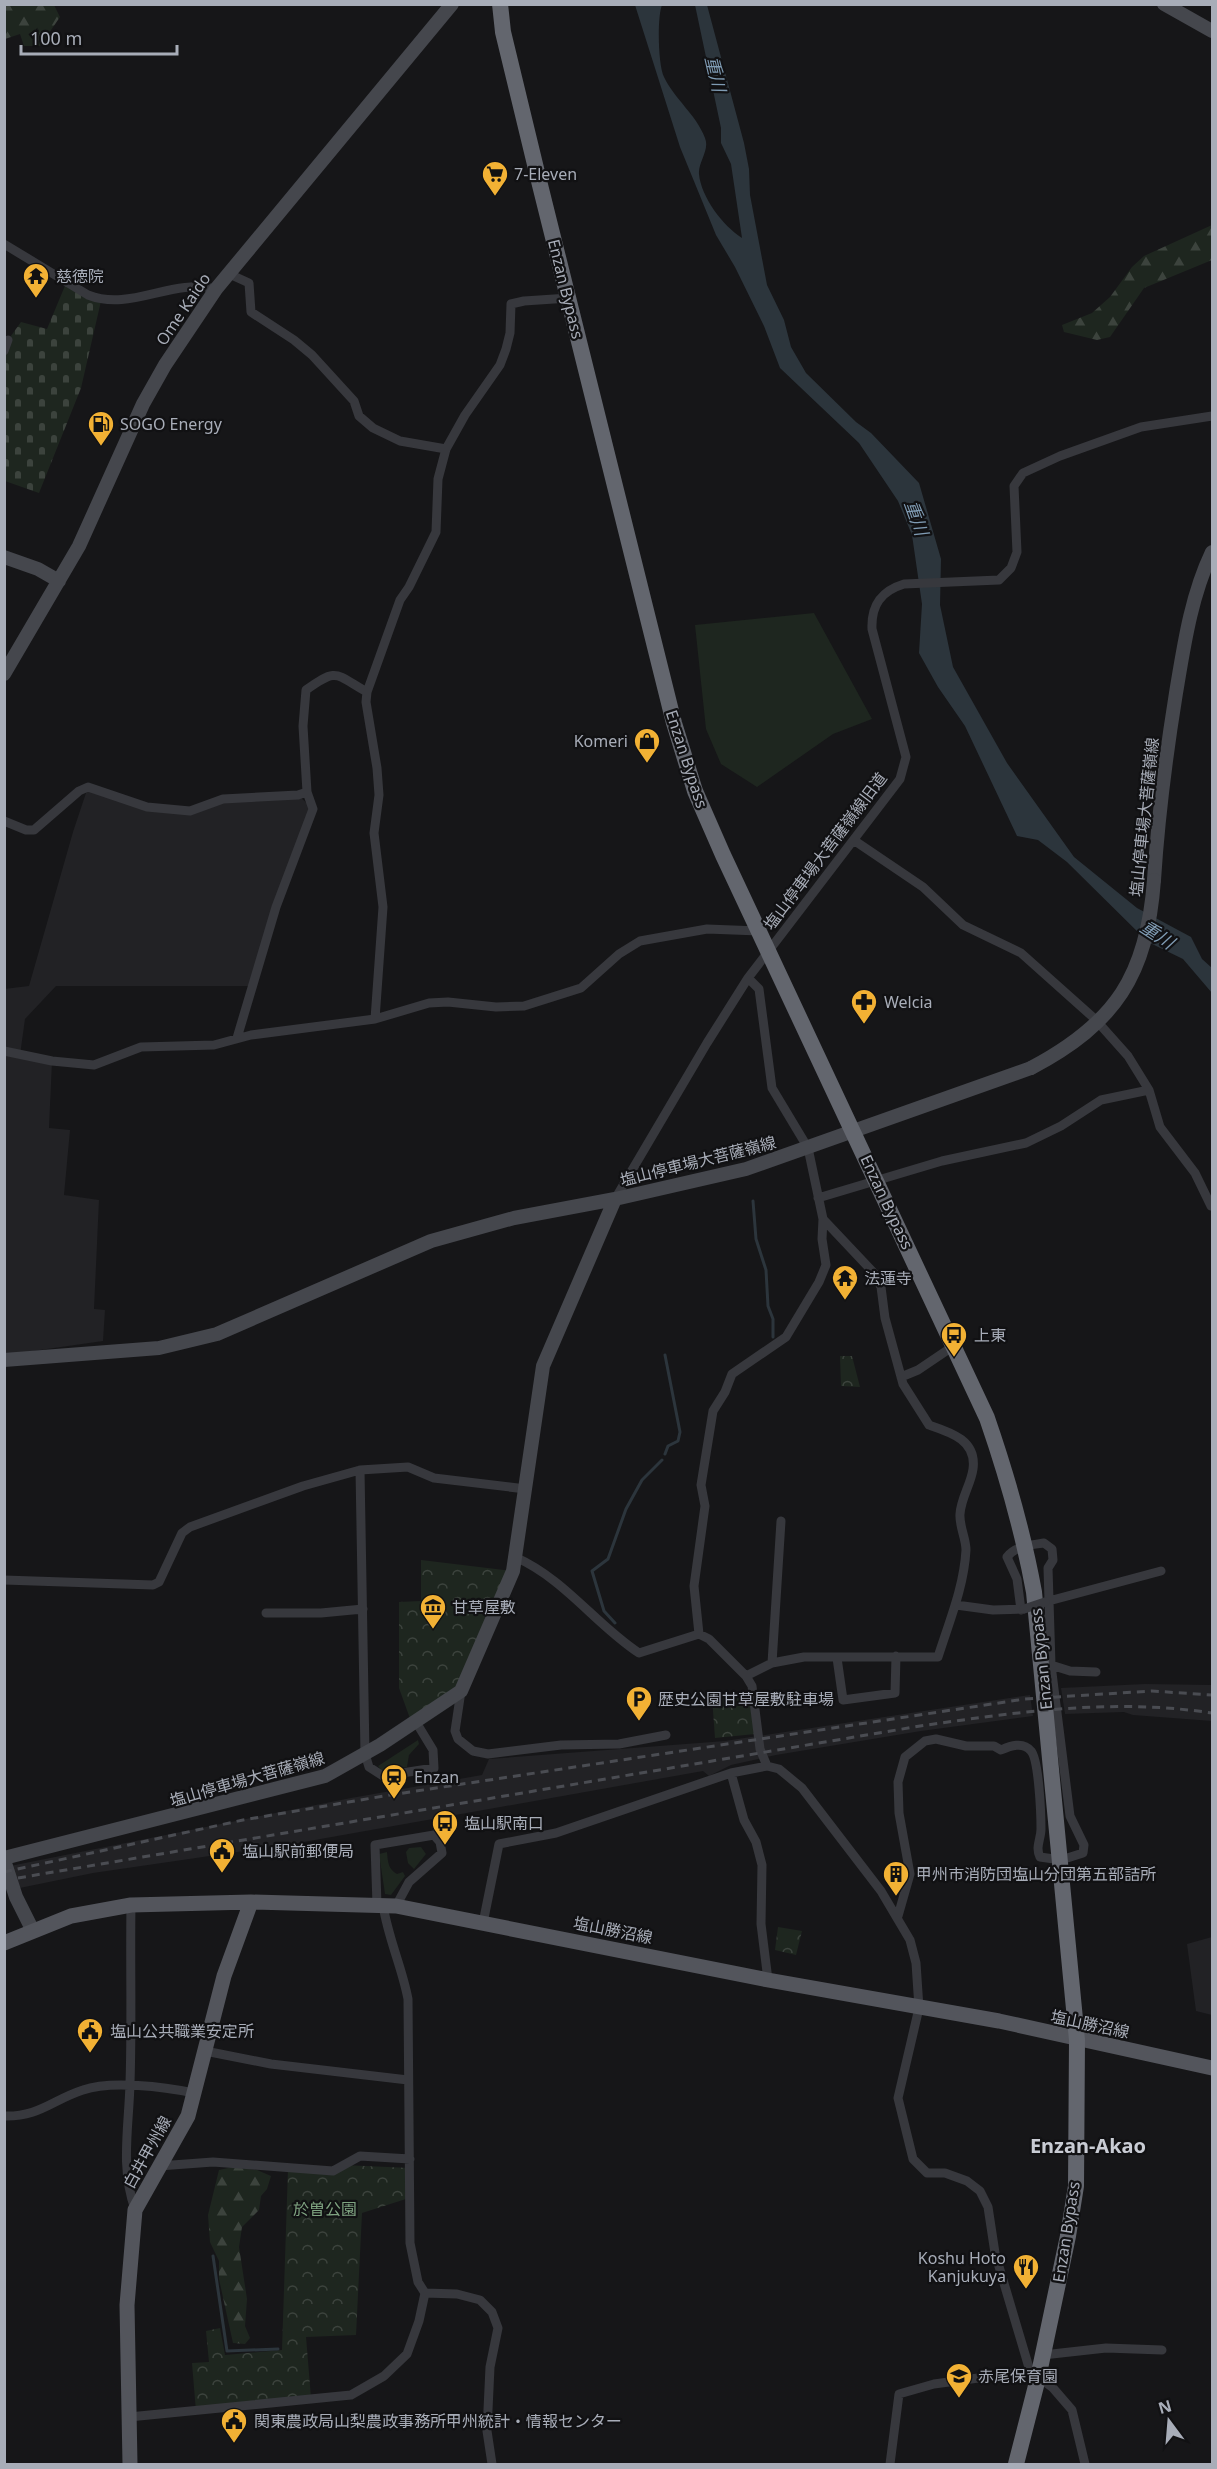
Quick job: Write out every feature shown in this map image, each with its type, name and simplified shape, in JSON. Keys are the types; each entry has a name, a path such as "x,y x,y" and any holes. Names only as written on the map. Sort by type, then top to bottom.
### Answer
{"highway":[{"name":"Enzan Bypass","path":"500,4 503,32 674,723 695,790 759,932 955,1345 994,1438 1011,1486 1026,1546 1034,1592 1077,2040 1076,2186 1043,2355 1034,2374 1016,2464"}],"main road":[{"name":"Ome Kaido","path":"4,674 59,581 97,509 143,404 165,365 228,273 452,4"},
{"path":"1164,4 1212,31"},
{"name":"塩山停車場大菩薩嶺線","path":"33,1931 13,1888 4,1859 325,1776 417,1722 461,1691 513,1571 543,1366 615,1199 746,1169 808,1149 1031,1068 1084,1036 1117,1000 1139,962 1151,915 1162,778 1182,657 1198,584 1212,552"},
{"path":"4,557 38,569 59,581"},
{"path":"4,1360 159,1348 217,1334 431,1241 514,1218 615,1199"},
{"name":"塩山勝沼線","path":"4,1943 71,1916 131,1905 251,1902 385,1905 768,1980 999,2021 1212,2068"},
{"name":"白井甲州線","path":"130,2464 127,2305 135,2210 188,2116 224,1976 251,1902"}],"street":[{"path":"4,244 88,296 101,301 117,302 191,285 216,289"},
{"path":"228,273 249,283 251,312 294,340 312,355 354,401 359,416 373,428 400,441 446,449"},
{"path":"375,1019 383,907 374,833 379,795 377,768 370,729 367,692 400,600 409,587 436,532 438,479 446,449 465,415 500,365 510,333 511,304 569,298"},
{"path":"4,351 8,340"},
{"name":"塩山停車場大菩薩嶺線旧道","path":"615,1199 707,1042 748,978 855,842 900,779 906,757 872,629 873,612 884,592 904,584 992,581 1005,575 1017,552 1014,486 1023,473 1060,456 1141,427 1212,416"},
{"path":"237,1038 276,907 313,809 307,792 303,726 306,690 327,675 336,675 367,692"},
{"path":"4,820 26,830 34,830 79,791 88,787 147,807 190,811 223,799 298,795 307,792"},
{"path":"855,842 913,880 963,925 1021,953 1095,1019 1128,1056 1149,1090 1160,1126 1195,1173 1211,1206"},
{"path":"4,1051 52,1061 94,1065 141,1047 214,1045 237,1038 375,1019 429,1003 496,1007 524,1006 581,988 619,954 640,941 707,929 759,932"},
{"path":"699,1634 694,1586 705,1506 701,1485 713,1411 725,1392 732,1374 786,1337 819,1282 826,1265 822,1239 823,1220 808,1149 772,1088 759,989 748,978"},
{"path":"818,1198 942,1161 1026,1143 1061,1126 1101,1100 1149,1090"},
{"path":"746,1676 772,1664 804,1657 938,1657 956,1605 966,1547 960,1515 973,1468 965,1443 958,1434 929,1425 901,1377 885,1318 881,1287 874,1273 823,1220"},
{"path":"901,1377 918,1370 955,1345"},
{"path":"4,1580 153,1585 159,1582 182,1533 190,1527 303,1486 360,1470 408,1467 434,1478 526,1489"},
{"path":"360,1470 365,1754 369,1767 383,1776 434,1768 433,1750 417,1722"},
{"path":"772,1664 781,1521"},
{"path":"898,1916 910,1874 899,1813 898,1782 905,1757 925,1741 936,1739 966,1746 994,1746 1001,1750 1020,1744 1027,1747 1035,1758 1041,1832 1038,1853 1043,1859 1061,1860 1080,1855 1084,1849 1070,1816 1051,1665 1047,1601 1048,1568 1053,1560 1052,1549 1044,1543 1011,1551 1007,1557 1017,1579 1022,1610"},
{"path":"515,1557 531,1564 563,1586 624,1643 639,1653 699,1634 709,1639 746,1676 754,1695 760,1749 767,1766"},
{"path":"956,1605 993,1610 1022,1610 1047,1601 1161,1571"},
{"path":"266,1613 321,1613 363,1609"},
{"path":"837,1658 843,1700 895,1693 896,1656"},
{"path":"1051,1665 1070,1671 1096,1672"},
{"path":"461,1691 455,1731 458,1739 473,1751 488,1754 561,1745 619,1744 666,1735"},
{"path":"483,1923 499,1844 556,1833 732,1773 767,1766 779,1769 802,1788 898,1916 910,1940 916,1964 919,2007 898,2098 913,2159 927,2173 945,2173 968,2181 980,2191 988,2207 996,2253 1034,2374 1053,2388 1072,2410 1085,2464"},
{"path":"732,1773 744,1820 756,1842 762,1865 762,1924 768,1980"},
{"path":"129,2417 351,2395 384,2376 406,2354 419,2321 425,2293 418,2282 410,2243 408,1999 404,1974 386,1925 375,1845 434,1836 440,1842 442,1853 385,1905"},
{"path":"131,1905 130,2085 126,2129 127,2188 135,2210"},
{"path":"205,2051 271,2064 408,2080"},
{"path":"4,2116 26,2117 84,2089 130,2085 194,2092"},
{"path":"159,2166 213,2162 333,2171 360,2156 410,2159"},
{"path":"425,2293 457,2295 480,2300 492,2312 498,2328 490,2367 487,2420 492,2464"},
{"path":"1043,2355 1106,2348 1162,2350"},
{"path":"890,2464 899,2394 934,2384 1034,2374"}],"shaded area":[{"path":"88,787 147,807 190,811 223,799 298,795 313,809 251,986 56,986 25,1019 20,1055 52,1061 49,1128 70,1130 64,1195 99,1200 94,1309 105,1310 103,1341 5,1355 4,989 29,986"},
{"path":"1145,1684 1212,1685 1212,1721 1133,1715 1124,1712 1065,1714 1061,1688"},
{"path":"1030,1695 1033,1716 921,1731 776,1755 731,1765 709,1776 703,1771 298,1843 93,1873 5,1891 5,1867 351,1798 482,1775 489,1759 725,1741"},
{"path":"1212,1937 1212,2015 1196,2011 1187,1944"}],"green space":[{"path":"7,4 54,5 60,17 40,46 24,46 20,34 5,39 5,6"},
{"path":"1212,225 1212,260 1144,288 1110,337 1097,340 1064,332 1062,325 1092,313 1110,297 1132,267 1144,256"},
{"path":"67,281 101,301 81,388 39,493 5,481 5,351 8,340 21,322 47,329"},
{"path":"814,613 872,719 833,734 757,787 721,764 706,729 695,625"},
{"path":"840,1356 852,1356 860,1387 841,1386"},
{"path":"421,1560 513,1571 466,1682 412,1724 399,1688 399,1602 421,1601"},
{"path":"712,1697 749,1697 755,1734 715,1738"},
{"path":"418,1740 419,1744 409,1755 407,1767 382,1771 378,1766"},
{"path":"421,1847 426,1854 414,1869 408,1863 406,1852 409,1848"},
{"path":"387,1852 392,1870 397,1874 403,1872 405,1876 391,1895 385,1894 379,1854"},
{"path":"778,1927 802,1931 796,1955 775,1950"},
{"name":"於曽公園","path":"343,2165 410,2168 409,2198 362,2213 356,2335 306,2337 311,2398 196,2411 192,2363 209,2362 206,2331 220,2328 225,2355 282,2350 288,2169 332,2171"},
{"path":"233,2167 257,2170 271,2176 267,2189 261,2196 259,2210 242,2227 239,2247 247,2299 245,2326 250,2338 245,2344 233,2343 219,2279 219,2261 210,2242 208,2215 219,2170"}],"water":[{"name":"重川","path":"635,5 662,5 659,41 660,62 664,77 705,138 706,147 699,174 708,201 721,219 742,238 731,164 721,143 721,128 695,5 707,5 744,143 749,169 750,195 767,285 784,320 791,347 806,373 856,422 871,433 919,483 941,559 940,605 953,667 1007,763 1074,857 1137,908 1191,937 1202,959 1212,968 1212,993 1183,959 1148,942 1067,862 1038,840 1017,836 965,726 938,687 919,653 922,604 912,535 898,501 859,443 780,368 764,326 735,267 716,235 680,147"}],"waterway":[{"path":"753,1201 756,1239 766,1270 768,1306 773,1319 773,1337"},
{"path":"665,1355 680,1432 678,1441 668,1446 665,1454"},
{"path":"615,1623 604,1611 592,1571 608,1559 626,1509 642,1480 662,1460"},
{"path":"213,2256 227,2351 278,2349"}],"railway":[{"path":"4,1872 243,1820 390,1795 1025,1699 1152,1691 1212,1695"},
{"path":"18,1878 920,1726 1029,1712 1102,1707 1175,1709 1212,1713"}],"place":[{"name":"7-Eleven","path":"495,197"},
{"name":"慈徳院","path":"36,299"},
{"name":"SOGO Energy","path":"101,447"},
{"name":"Komeri","path":"647,764"},
{"name":"Welcia","path":"864,1025"},
{"name":"法蓮寺","path":"845,1301"},
{"name":"上東","path":"954,1358"},
{"name":"甘草屋敷","path":"433,1630"},
{"name":"歴史公園甘草屋敷駐車場","path":"639,1722"},
{"name":"Enzan","path":"394,1800"},
{"name":"塩山駅南口","path":"445,1846"},
{"name":"塩山駅前郵便局","path":"222,1874"},
{"name":"甲州市消防団塩山分団第五部詰所","path":"896,1897"},
{"name":"塩山公共職業安定所","path":"90,2054"},
{"name":"Koshu Hoto Kanjukuya","path":"1026,2290"},
{"name":"赤尾保育園","path":"959,2399"},
{"name":"関東農政局山梨農政事務所甲州統計・情報センター","path":"234,2444"}],"district":[{"name":"Enzan-Akao","path":"1088,2146"}]}
